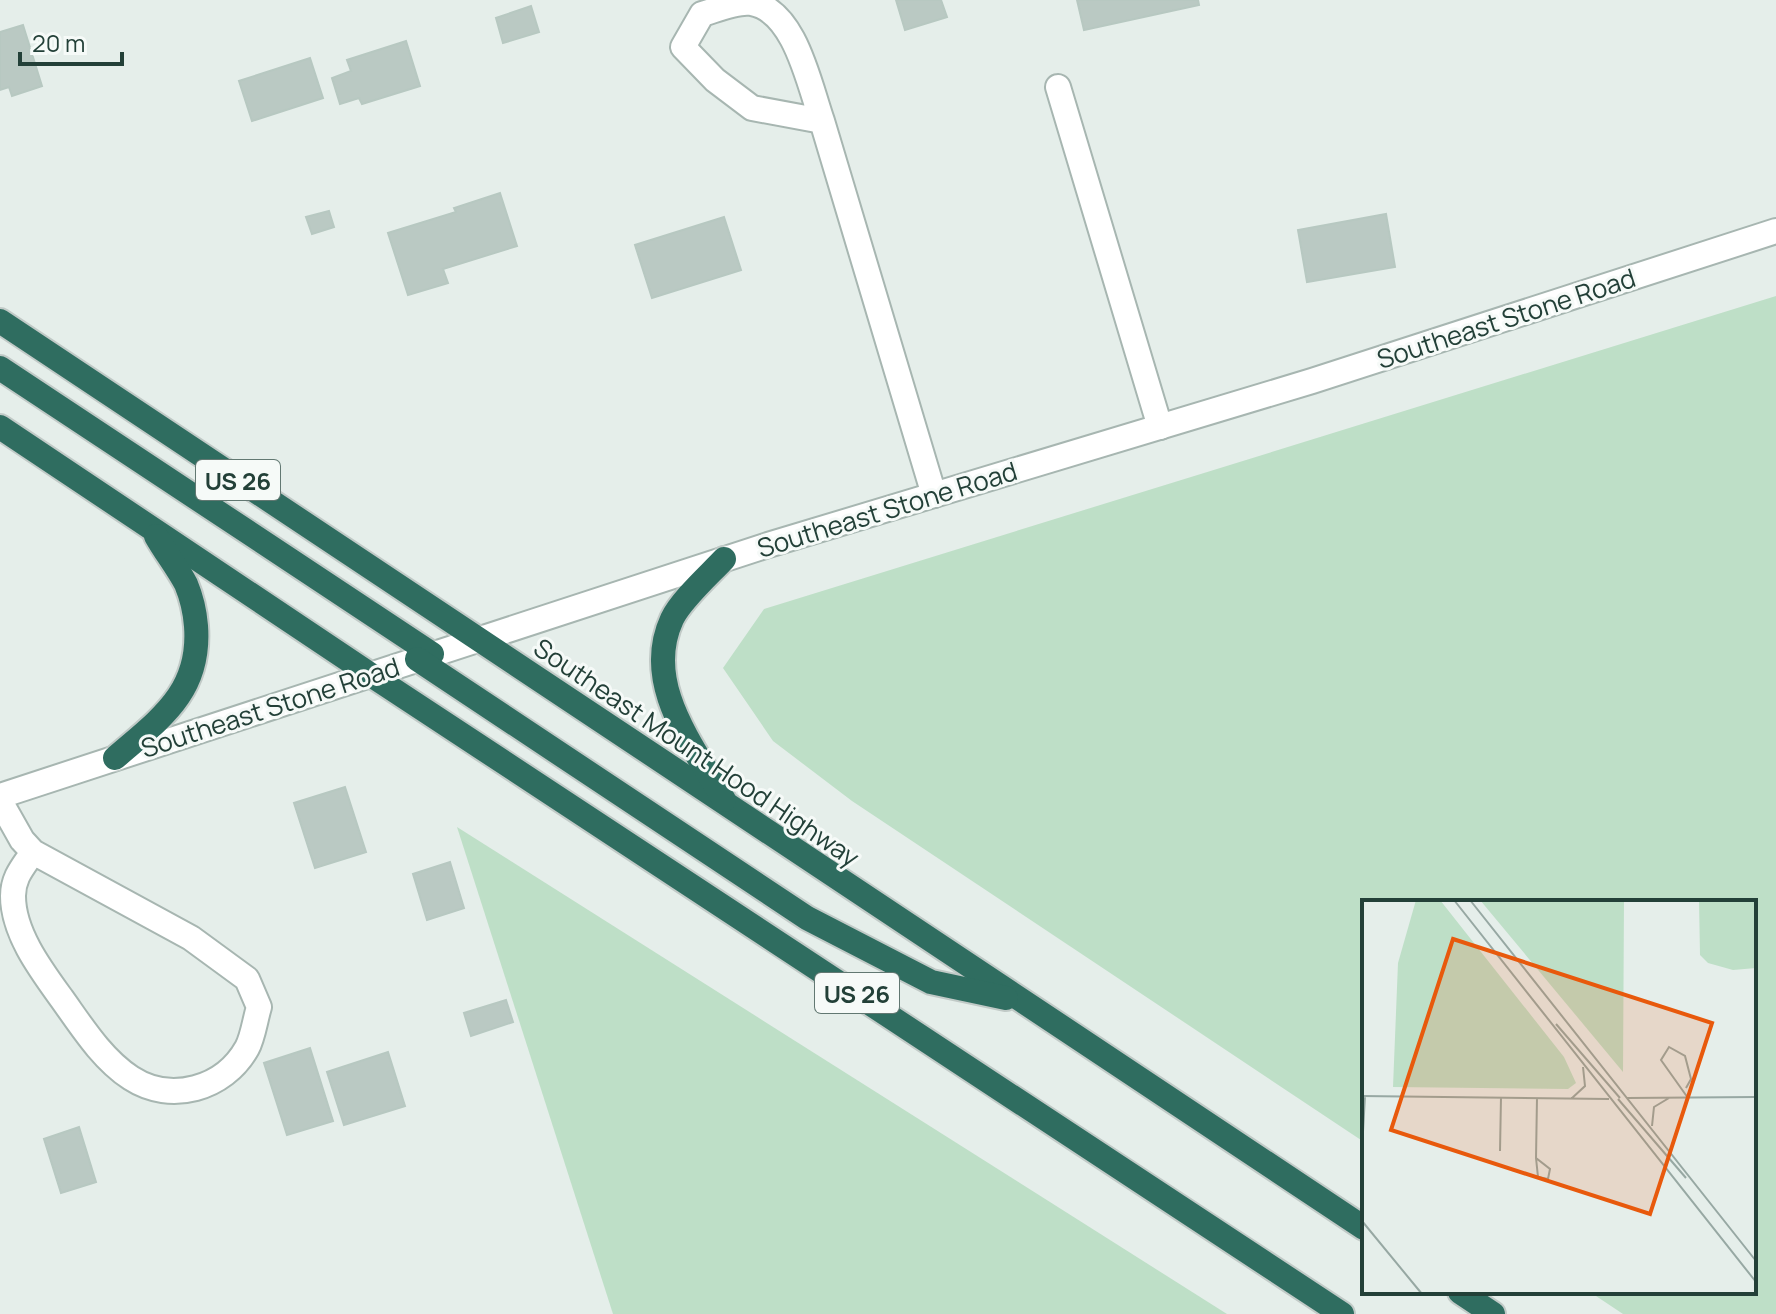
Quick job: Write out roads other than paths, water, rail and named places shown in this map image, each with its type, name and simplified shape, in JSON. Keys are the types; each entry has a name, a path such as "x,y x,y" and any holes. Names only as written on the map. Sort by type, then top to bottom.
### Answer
{"highway":[{"name":"Southeast Mount Hood Highway","path":"0,321 1362,1227"},
{"path":"0,368 807,918 931,982 1020,1001"},
{"name":"US 26","path":"0,427 1342,1314"},
{"path":"115,758 157,722 182,695 193,670 197,645 187,585 150,527"},
{"path":"724,559 673,617 661,666 665,692 673,712 727,805"},
{"path":"1463,1294 1493,1314"}],"street":[{"path":"822,121 752,108 715,80 683,47 702,14 748,2 770,9 784,22 792,37 822,121 934,495"},
{"path":"1058,87 1160,427"},
{"name":"Southeast Stone Road","path":"0,799 115,758 724,559 1312,381 1776,231"},
{"path":"0,799 22,840 33,852 191,938 247,979 259,1007 247,1048 221,1078 191,1091 157,1088 132,1079 104,1055 37,965 19,924 13,897 15,877 33,852"}]}
